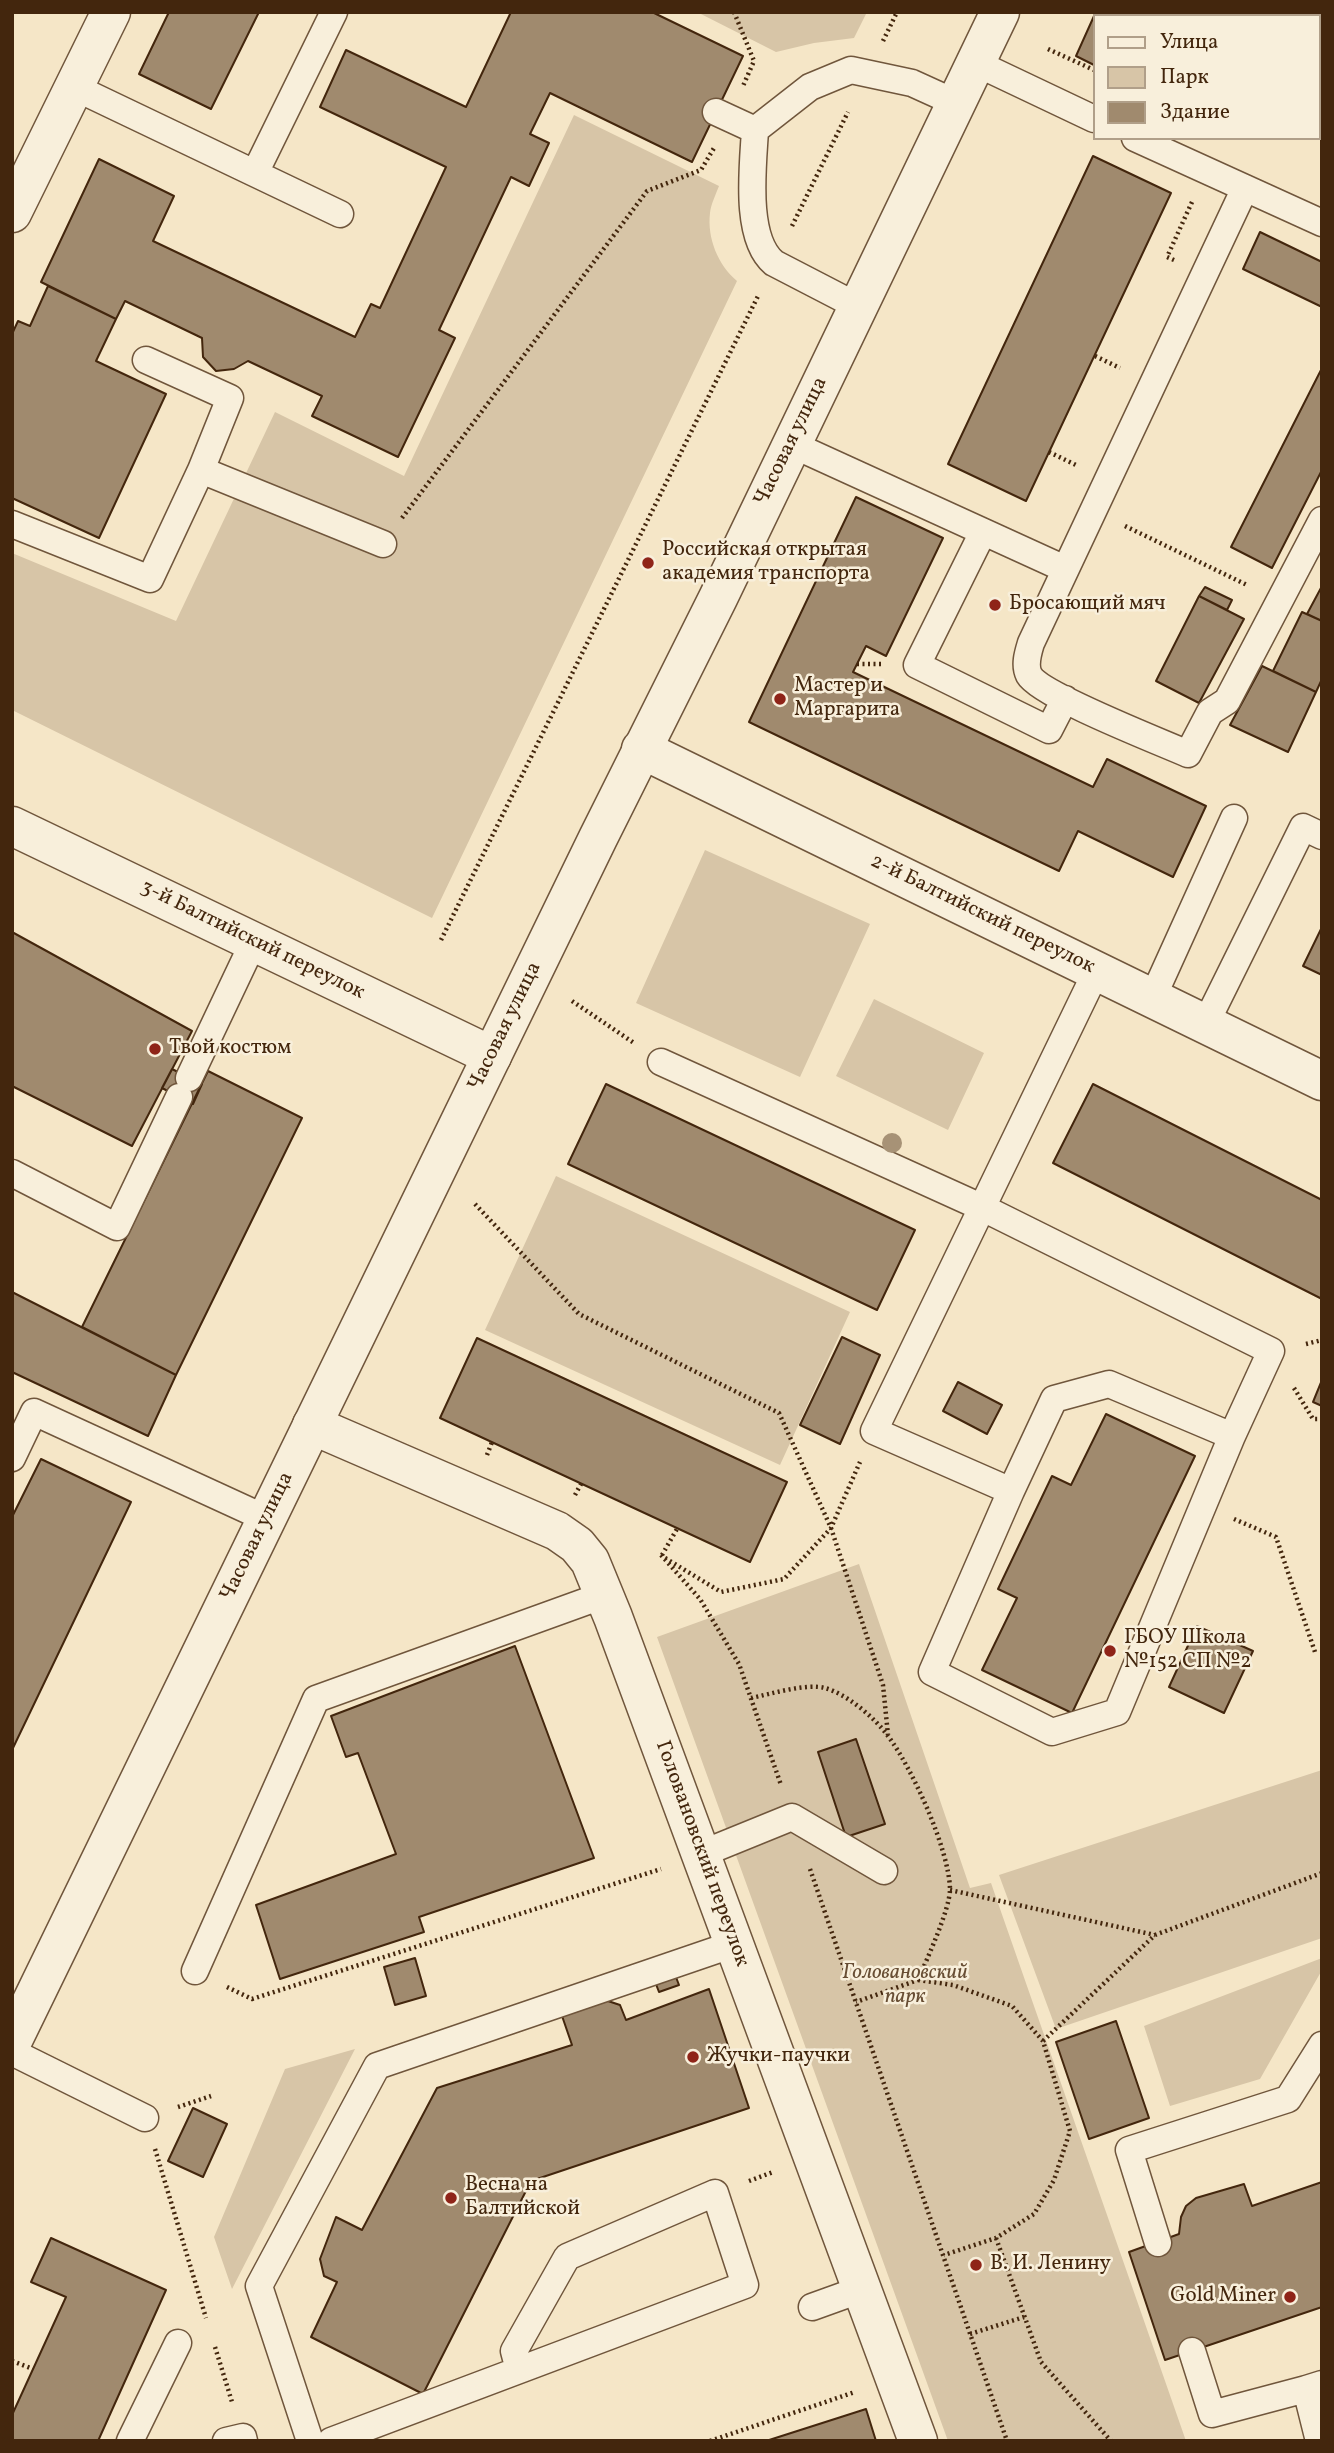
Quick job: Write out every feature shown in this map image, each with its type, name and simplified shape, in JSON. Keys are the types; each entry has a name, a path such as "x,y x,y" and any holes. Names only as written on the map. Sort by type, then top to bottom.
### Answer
{"street":[{"path":"12,213 111,12"},
{"name":"Часовая улица","path":"12,2042 641,749 718,598 1000,12"},
{"name":"2-й Балтийский переулок","path":"641,749 1322,1081"},
{"name":"3-й Балтийский переулок","path":"12,826 492,1056"},
{"name":"Головановский переулок","path":"312,1425 557,1531 578,1545 590,1562 918,2441"}],"lane":[{"path":"255,173 334,12"},
{"path":"976,63 1092,118"},
{"path":"857,306 774,263 764,255 751,202 755,131 810,87 851,70 912,83 956,103"},
{"path":"74,87 340,214"},
{"path":"723,115 755,131"},
{"path":"1139,140 1322,223"},
{"path":"1245,188 1031,643 1027,659 1030,675 1041,686 1065,699 1188,754 1210,712 1227,701 1322,520"},
{"path":"12,524 150,579 201,470 230,398 146,360"},
{"path":"791,444 1065,569"},
{"path":"201,470 383,544"},
{"path":"983,532 917,664 1049,730 1065,699"},
{"path":"1152,999 1234,818"},
{"path":"1206,1025 1303,827 1322,836"},
{"path":"12,1173 117,1227 254,942"},
{"path":"1011,1491 874,1431 1096,972"},
{"path":"661,1062 981,1207 1271,1351 1232,1436 1117,1713 1052,1732 932,1672 1054,1399 1109,1384 1232,1436"},
{"path":"12,1458 34,1412 267,1519"},
{"path":"195,1971 316,1699 604,1595"},
{"path":"701,1854 792,1817 884,1871"},
{"path":"310,2441 259,2286 377,2067 734,1944"},
{"path":"1158,2243 1129,2150 1288,2099 1322,2045"},
{"path":"12,2052 145,2118"},
{"path":"331,2441 519,2370 744,2285 715,2193 567,2257 514,2351 519,2370"},
{"path":"812,2307 862,2290"},
{"path":"130,2441 177,2343"},
{"path":"1192,2351 1212,2414 1314,2386 1319,2441"}],"path":[{"path":"383,544 647,191 701,170 723,115 754,61 734,12"},
{"path":"442,940 897,12"},
{"path":"1048,49 1092,69"},
{"path":"1197,192 1167,257 1206,274"},
{"path":"1093,510 1279,601"},
{"path":"572,1001 661,1062"},
{"path":"475,1203 579,1314 779,1413 831,1528 883,1685 888,1735"},
{"path":"662,1555 721,1592 784,1579 831,1528 874,1431"},
{"path":"1204,1506 1276,1538 1316,1656"},
{"path":"662,1555 677,1529"},
{"path":"662,1555 700,1599 739,1664 1007,2441"},
{"path":"751,1698 790,1690 824,1688 852,1700 888,1735 916,1783 942,1848 950,1890 938,1933 918,1979"},
{"path":"195,1971 252,1998 653,1872 701,1854"},
{"path":"1043,2041 1155,1935 1322,1873"},
{"path":"950,1890 1155,1935"},
{"path":"856,2002 918,1979 953,1985 1012,2007 1043,2041 1070,2131 1054,2180 1034,2214 996,2238 944,2255"},
{"path":"145,2118 210,2331"},
{"path":"715,2193 779,2170"},
{"path":"996,2238 1041,2362 1111,2441"},
{"path":"970,2334 1024,2317"},
{"path":"214,2344 237,2440"},
{"path":"12,2361 33,2369"},
{"path":"710,2441 895,2378"}],"green space":[{"path":"697,12 867,12 854,38 814,43 776,52"},
{"path":"574,115 719,186 711,210 710,232 719,259 737,281 432,918 12,710 12,553 176,621 275,412 404,476"},
{"path":"705,850 870,924 800,1077 636,1003"},
{"path":"874,999 984,1053 948,1130 836,1076"},
{"path":"556,1176 850,1312 780,1465 485,1330"},
{"name":"Головановский парк","path":"859,1564 970,1888 991,1883 1186,2441 948,2441 657,1637"},
{"path":"1322,1770 1322,1938 1056,2029 999,1875"},
{"path":"1322,1958 1322,1970 1260,2079 1170,2106 1144,2026"},
{"path":"355,2049 232,2289 214,2237 285,2069"}],"building":[{"path":"169,12 259,12 211,109 139,74"},
{"path":"511,12 652,12 743,56 692,162 550,93 530,134 549,143 529,186 511,177 439,330 455,338 398,457 312,416 322,396 248,361 234,369 216,371 203,357 202,338 125,301 116,319 41,282 99,159 174,196 153,241 355,337 371,304 380,308 446,167 320,107 346,50 466,107"},
{"path":"1096,12 1204,12 1203,14 1095,14"},
{"path":"1092,20 1092,64 1076,56"},
{"path":"1093,156 1171,193 1026,501 948,464"},
{"path":"1260,232 1322,262 1322,307 1243,269"},
{"path":"48,286 116,319 96,361 166,394 99,538 12,498 12,334 18,321 30,326"},
{"path":"1322,368 1322,470 1272,568 1231,547"},
{"path":"856,497 943,538 886,656 866,646 853,672 1093,787 1107,759 1206,806 1173,877 1078,831 1059,871 749,722"},
{"path":"1322,586 1322,621 1307,614"},
{"path":"1205,587 1232,600 1227,610 1199,596"},
{"path":"1199,596 1244,619 1199,703 1156,681"},
{"path":"1302,612 1322,621 1322,679 1316,692 1273,671"},
{"path":"1262,666 1316,692 1288,752 1230,725"},
{"path":"1322,927 1322,975 1303,966"},
{"path":"12,932 192,1031 132,1146 12,1086"},
{"path":"172,1069 202,1084 193,1104 162,1088"},
{"path":"208,1071 302,1118 176,1375 82,1327"},
{"path":"606,1084 915,1230 877,1310 568,1164"},
{"path":"1093,1084 1322,1200 1322,1299 1053,1163"},
{"path":"12,1292 176,1375 148,1436 12,1372"},
{"path":"842,1337 880,1355 840,1444 800,1425"},
{"path":"477,1338 787,1482 750,1562 440,1418"},
{"path":"1322,1380 1322,1406 1313,1402"},
{"path":"958,1382 1002,1405 987,1434 943,1411"},
{"path":"1106,1414 1195,1456 1072,1713 982,1670 1017,1598 998,1589 1052,1476 1071,1485"},
{"path":"41,1459 131,1502 12,1750 12,1517"},
{"path":"1197,1626 1253,1651 1224,1713 1169,1687"},
{"path":"515,1646 594,1858 419,1917 424,1932 280,1979 256,1905 396,1854 358,1753 346,1757 331,1716"},
{"path":"856,1739 885,1824 846,1837 818,1752"},
{"path":"415,1958 426,1996 395,2005 384,1967"},
{"path":"674,1972 679,1985 659,1992 654,1979"},
{"name":"Весна на Балтийской","path":"709,1989 749,2108 531,2181 423,2394 311,2337 337,2282 324,2276 320,2259 336,2217 362,2230 437,2088 572,2045 561,2013 605,2000 620,2005 626,2020"},
{"path":"1116,2021 1149,2118 1089,2139 1056,2042"},
{"path":"193,2108 227,2124 203,2177 168,2161"},
{"path":"1322,2182 1322,2307 1165,2360 1129,2252 1179,2234 1181,2217 1186,2206 1196,2198 1244,2184 1252,2206"},
{"path":"51,2238 166,2290 98,2441 12,2441 12,2415 66,2297 31,2282"},
{"path":"866,2409 876,2441 766,2441"}],"place":[{"name":"Российская открытая академия транспорта","path":"648,563"},
{"name":"Бросающий мяч","path":"995,605"},
{"name":"Мастер и Маргарита","path":"780,699"},
{"name":"Твой костюм","path":"155,1049"},
{"name":"ГБОУ Школа №152 СП №2","path":"1110,1651"},
{"name":"Жучки-паучки","path":"693,2057"},
{"name":"Весна на Балтийской","path":"451,2198"},
{"name":"В. И. Ленину","path":"976,2265"},
{"name":"Gold Miner","path":"1290,2297"}]}
